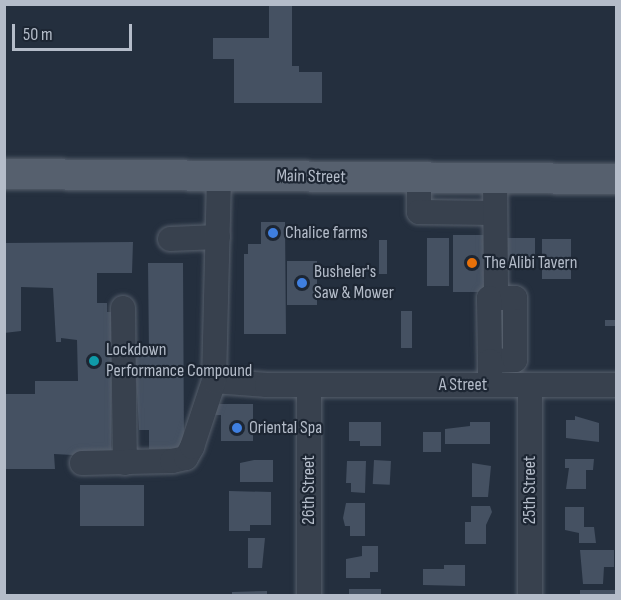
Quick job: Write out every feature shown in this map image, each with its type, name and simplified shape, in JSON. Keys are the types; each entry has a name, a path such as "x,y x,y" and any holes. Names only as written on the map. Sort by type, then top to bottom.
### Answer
{"main road":[{"name":"Main Street","path":"4,174 616,179"}],"street":[{"path":"82,463 124,463 186,458 214,381 219,176"},
{"path":"419,178 420,212 495,213"},
{"path":"490,385 489,298 496,298 495,178"},
{"path":"170,239 218,237"},
{"path":"123,308 124,463"},
{"name":"A Street","path":"214,381 309,385 616,385"},
{"name":"26th Street","path":"309,385 309,596"},
{"name":"25th Street","path":"530,385 530,596"}],"building":[{"path":"269,4 292,5 292,66 299,66 299,72 322,72 322,103 234,103 234,59 213,59 213,38 269,38"},
{"path":"261,222 285,222 286,334 244,334 244,254 248,254 248,244 261,244"},
{"name":"The Alibi Tavern","path":"453,235 490,235 490,292 453,292"},
{"path":"427,238 449,238 449,286 427,286"},
{"path":"500,238 535,238 535,261 500,261"},
{"path":"542,239 571,239 571,279 542,279"},
{"path":"379,240 387,240 387,274 379,274"},
{"name":"Lockdown Performance Compound","path":"133,242 132,273 97,273 97,303 107,303 107,312 112,312 111,457 54,454 55,469 5,469 5,394 35,394 35,381 78,381 77,340 61,338 61,342 56,342 53,288 21,287 21,331 4,333 4,243"},
{"name":"Busheler's Saw & Mower","path":"287,261 317,261 317,305 287,305"},
{"path":"148,263 183,263 184,448 149,449 149,430 139,430 135,355 149,355"},
{"path":"401,311 412,311 412,348 401,348"},
{"path":"605,320 616,320 616,326 605,326"},
{"name":"Oriental Spa","path":"214,404 253,404 253,441 221,441 221,415 214,415"},
{"path":"575,416 599,423 599,442 566,438 566,420 575,420"},
{"path":"349,422 381,422 381,446 360,446 360,441 349,441"},
{"path":"470,422 490,422 490,444 445,444 445,429 470,426"},
{"path":"423,432 441,432 441,452 423,452"},
{"path":"565,459 594,459 593,470 586,470 586,489 566,489 569,468 565,468"},
{"path":"273,460 273,482 240,482 240,463"},
{"path":"374,460 391,461 390,485 373,484"},
{"path":"347,461 366,461 365,493 351,492 351,483 346,483"},
{"path":"472,463 491,466 488,497 472,497"},
{"path":"80,485 144,485 144,526 80,526"},
{"path":"229,491 271,492 271,525 250,525 250,531 229,531"},
{"path":"346,503 365,503 365,536 350,536 350,526 345,526 343,518"},
{"path":"471,506 490,506 492,512 486,525 486,544 465,544 465,522 471,522"},
{"path":"565,507 584,507 584,527 594,527 596,543 579,543 579,533 565,530"},
{"path":"248,538 265,538 262,568 248,568"},
{"path":"362,546 378,546 378,572 370,572 370,578 346,578 346,559 362,556"},
{"path":"580,550 614,550 614,567 604,567 603,584 583,584"},
{"path":"444,565 465,565 465,586 423,585 423,569 444,569"},
{"path":"349,589 381,589 381,596 349,596"},
{"path":"580,590 616,590 616,596 580,596"},
{"path":"267,591 267,596 232,596 232,592"}],"place":[{"name":"Chalice farms","path":"273,233"},
{"name":"The Alibi Tavern","path":"472,263"},
{"name":"Busheler's Saw & Mower","path":"302,283"},
{"name":"Lockdown Performance Compound","path":"94,361"},
{"name":"Oriental Spa","path":"237,428"}]}
